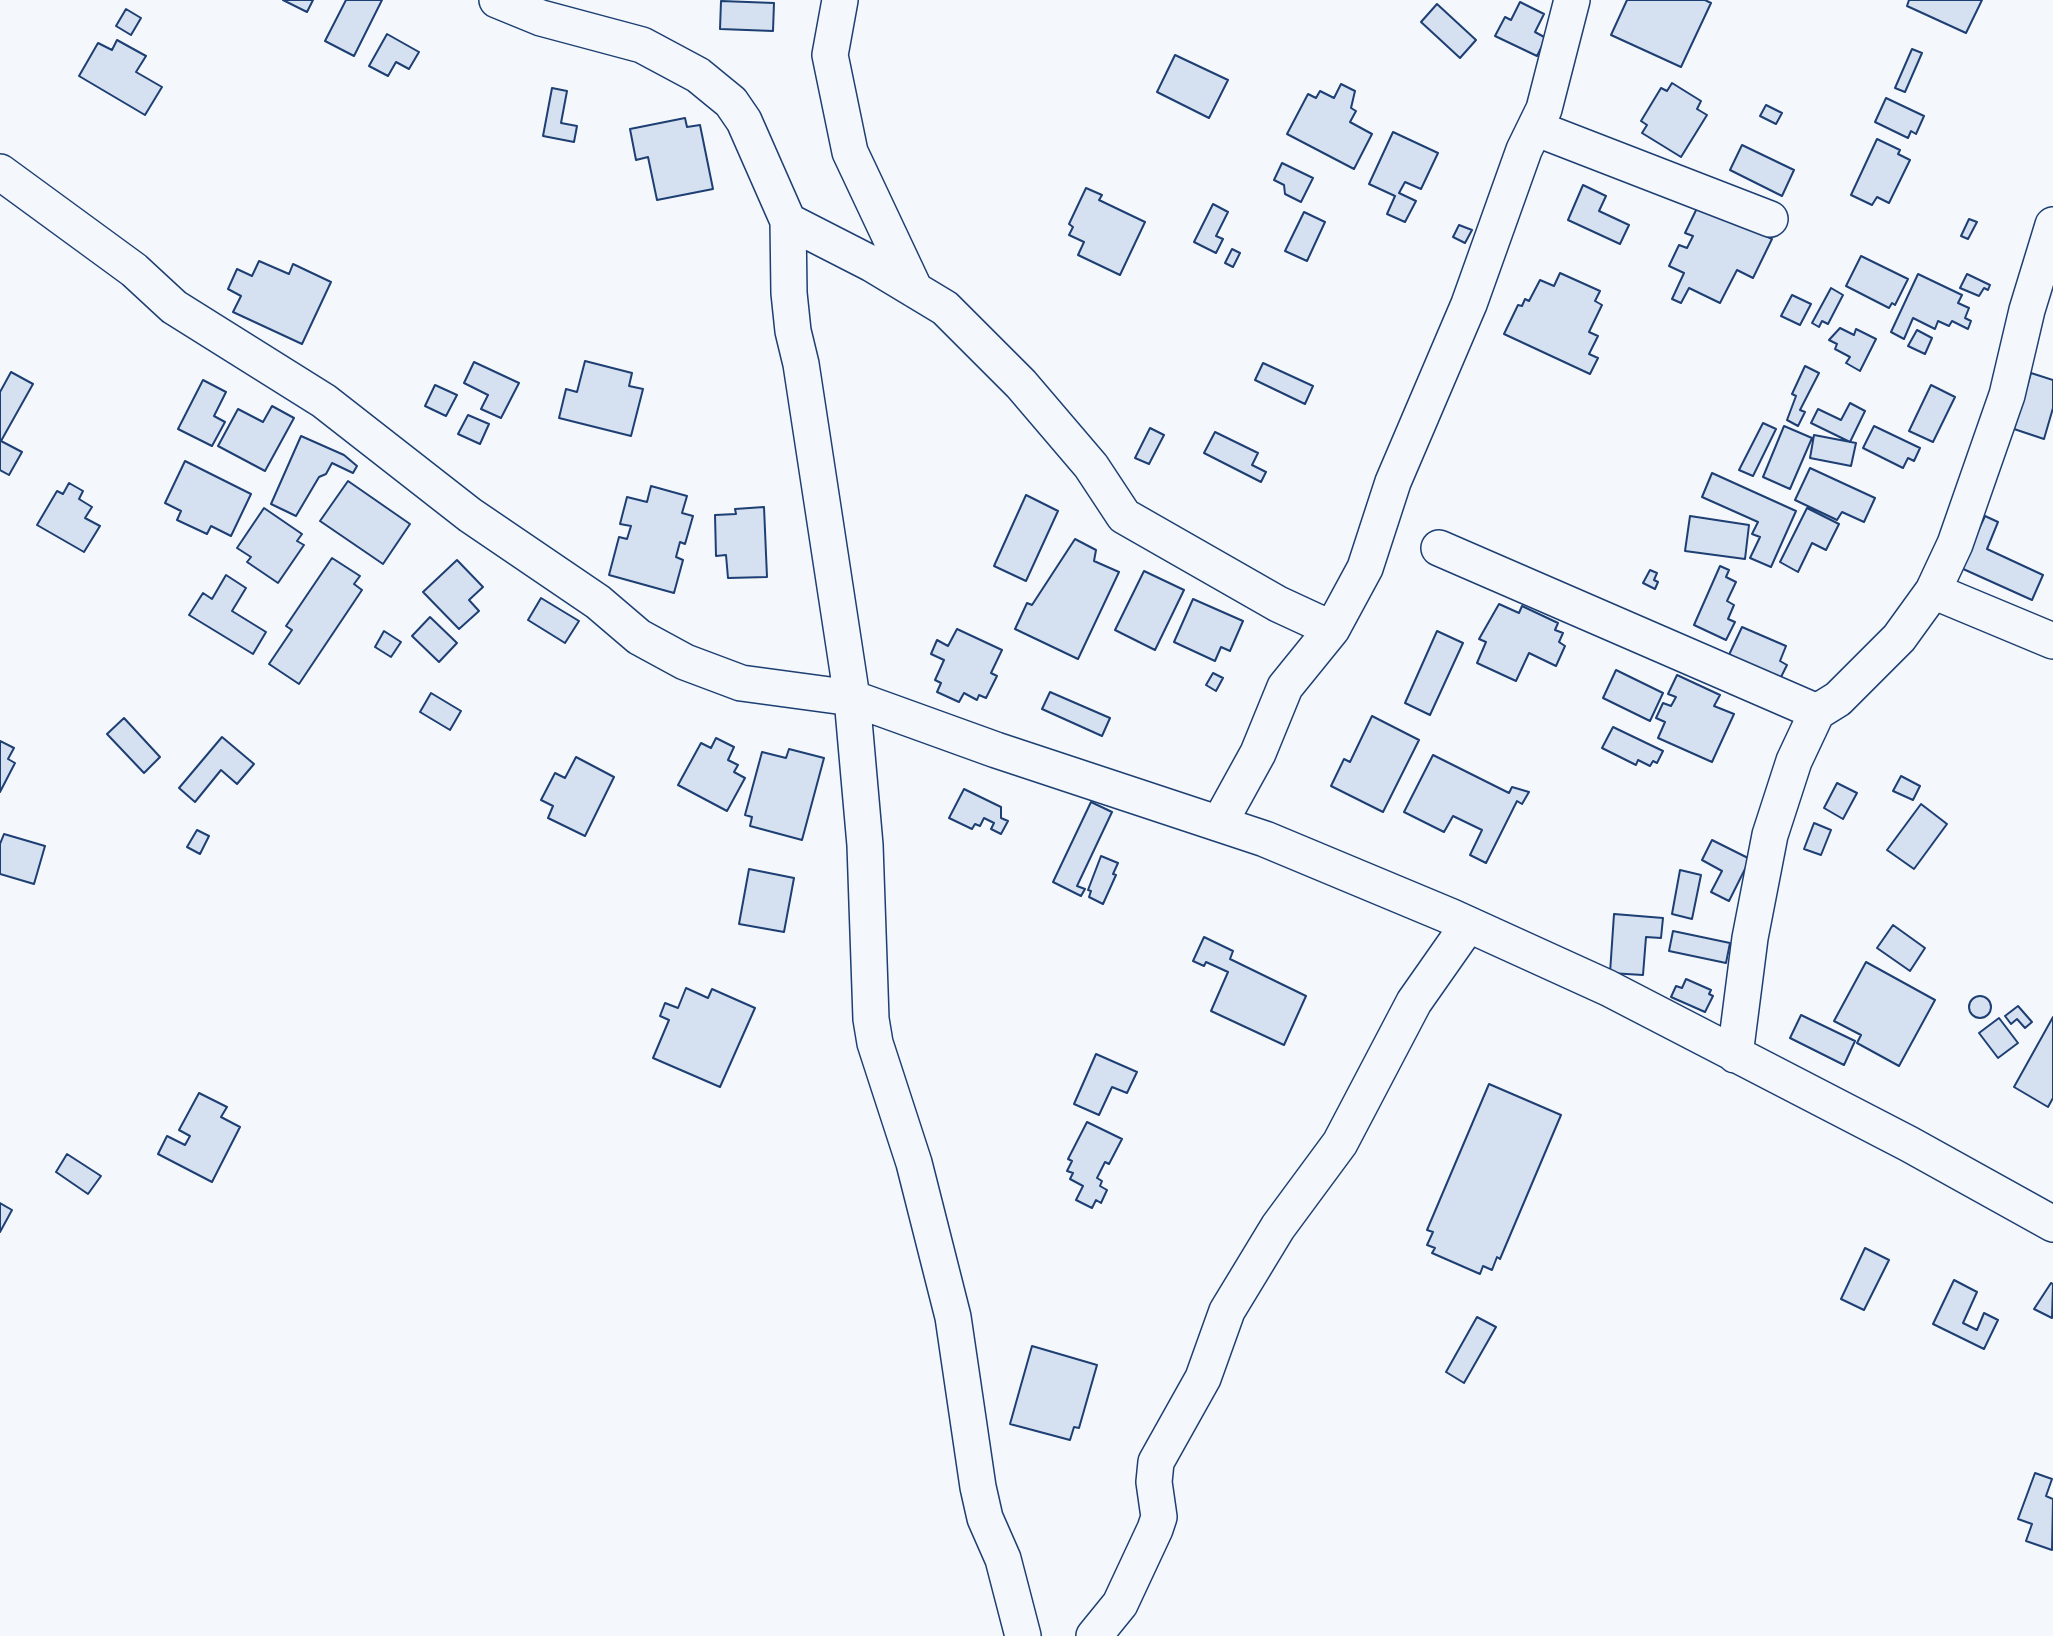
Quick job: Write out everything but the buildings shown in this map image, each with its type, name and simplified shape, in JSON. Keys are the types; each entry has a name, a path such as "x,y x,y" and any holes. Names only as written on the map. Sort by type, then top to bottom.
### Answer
{"street":[{"path":"497,0 541,18 586,14 698,75 731,102 744,121 788,221 793,331 802,364 852,698 865,845 871,1019 875,1043 914,1163 953,1317 978,1488 985,1518 1003,1559 1023,1636"},
{"path":"840,0 831,55 850,152 915,290"},
{"path":"1220,822 1258,753 1285,687 1332,629 1365,568 1393,482 1469,304 1535,128 1556,69 1572,0"},
{"path":"1535,128 1770,219"},
{"path":"0,172 134,270 174,307 324,401 411,471 598,602 639,637 685,662 741,683 852,698 996,750 1220,822 1468,925 1608,988 1909,1144 2053,1224"},
{"path":"788,221 945,308 1021,384 1091,466 1124,516 1278,604 1332,629"},
{"path":"1735,1055 1750,938 1770,835 1794,761 1817,712 1838,699 1899,638 1933,591 1955,544 2007,395 2027,310 2053,225"},
{"path":"1439,548 1817,712"},
{"path":"1933,591 2053,641"},
{"path":"1094,1636 1120,1604 1155,1529 1159,1517 1154,1482 1156,1462 1203,1378 1227,1311 1278,1227 1340,1143 1414,1002 1468,925"}]}
